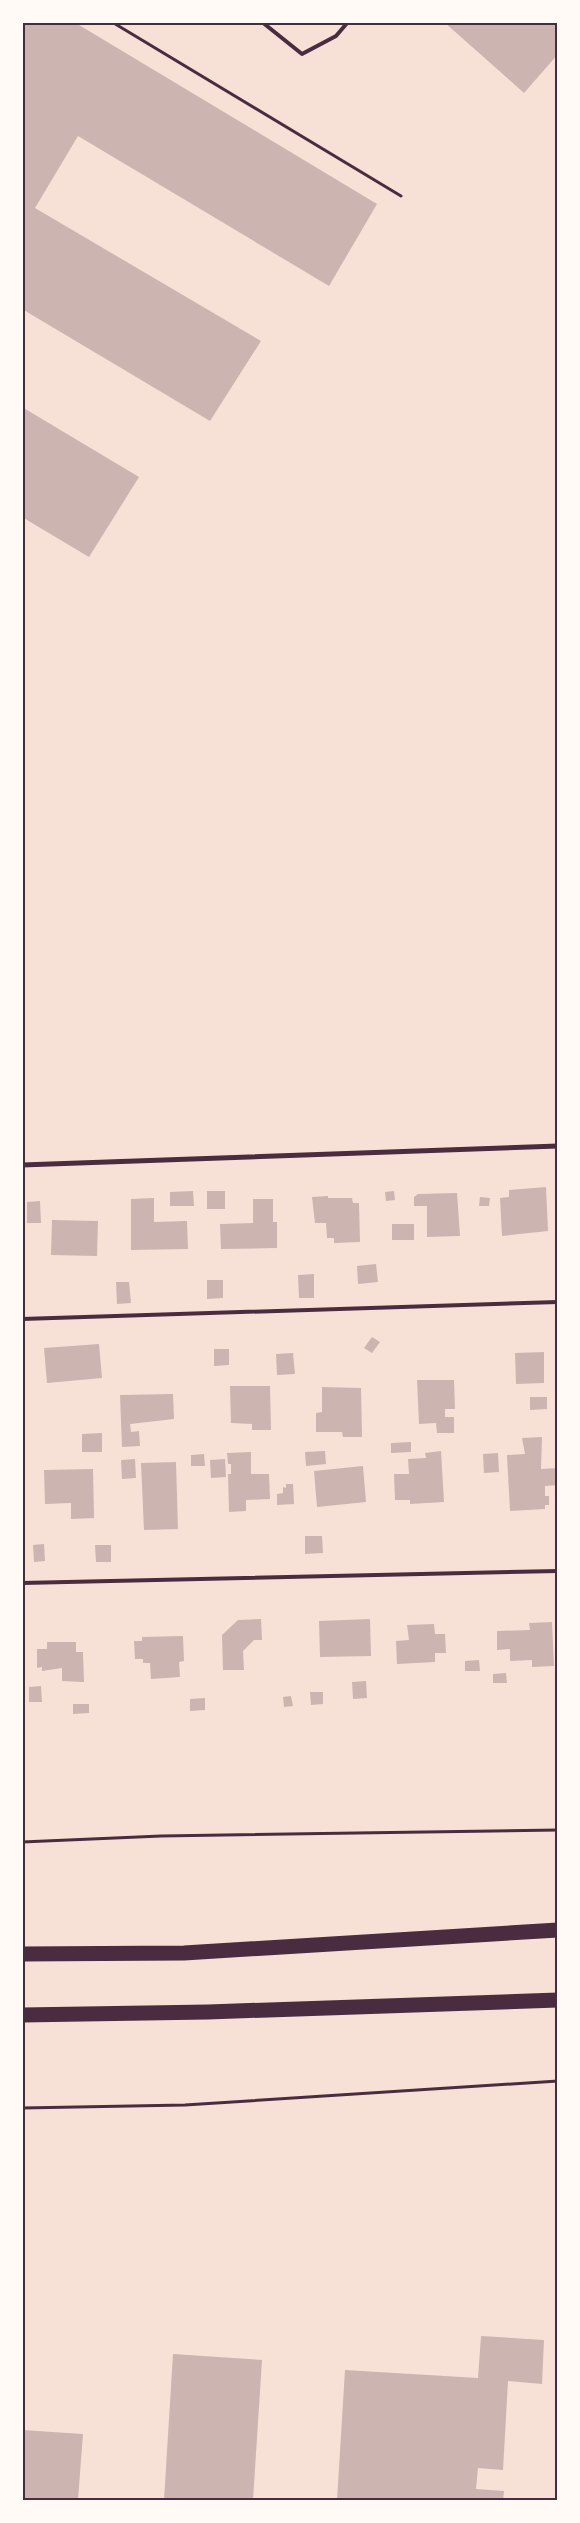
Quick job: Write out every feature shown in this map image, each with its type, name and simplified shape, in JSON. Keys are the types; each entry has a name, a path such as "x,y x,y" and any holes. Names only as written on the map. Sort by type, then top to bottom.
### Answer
{"highway":[{"path":"22,1954 184,1953 558,1930"},
{"path":"22,2016 208,2012 558,2000"}],"street":[{"path":"22,1166 558,1146"}],"lane":[{"path":"262,22 302,54 336,36 348,22"},
{"path":"22,1319 558,1302"},
{"path":"22,1583 558,1571"}],"path":[{"path":"112,22 401,196"},
{"path":"22,1842 161,1836 558,1830"},
{"path":"22,2108 184,2105 558,2082"}],"building":[{"path":"22,22 74,22 377,204 329,286 78,136 35,208 261,341 210,421 22,309"},
{"path":"444,22 558,22 558,54 524,93"},
{"path":"22,407 139,477 89,557 22,517"},
{"path":"546,1187 548,1231 502,1236 500,1198 509,1197 509,1190"},
{"path":"193,1191 194,1206 170,1206 170,1192"},
{"path":"207,1191 225,1191 225,1209 207,1209"},
{"path":"394,1191 395,1200 386,1201 385,1192"},
{"path":"457,1193 460,1236 427,1237 427,1206 414,1206 414,1197 418,1194"},
{"path":"328,1196 328,1198 352,1198 353,1203 359,1203 360,1242 334,1243 334,1238 327,1238 326,1223 315,1223 312,1197"},
{"path":"480,1197 490,1198 489,1206 479,1206"},
{"path":"154,1198 154,1222 187,1221 188,1249 131,1250 131,1199"},
{"path":"253,1199 273,1199 273,1222 277,1222 277,1248 221,1249 220,1224 253,1223"},
{"path":"40,1201 41,1223 27,1223 27,1202"},
{"path":"52,1220 98,1221 97,1256 51,1255"},
{"path":"392,1224 414,1224 414,1240 392,1240"},
{"path":"376,1264 378,1282 358,1284 357,1266"},
{"path":"314,1274 314,1298 299,1298 298,1275"},
{"path":"207,1280 223,1280 223,1298 207,1299"},
{"path":"116,1282 129,1282 131,1303 117,1304"},
{"path":"372,1337 380,1342 372,1353 364,1348"},
{"path":"99,1344 102,1378 47,1383 44,1348"},
{"path":"214,1349 229,1349 229,1365 214,1366"},
{"path":"544,1352 544,1383 516,1384 515,1353"},
{"path":"293,1353 295,1374 277,1375 276,1354"},
{"path":"417,1380 454,1380 455,1409 445,1409 445,1417 454,1417 454,1433 437,1433 436,1423 419,1424"},
{"path":"230,1386 270,1386 271,1430 252,1430 252,1424 231,1423"},
{"path":"322,1387 361,1388 362,1437 343,1437 342,1432 316,1432 316,1413 322,1412"},
{"path":"173,1394 174,1419 130,1424 131,1432 139,1431 140,1446 122,1447 120,1395"},
{"path":"530,1397 547,1397 547,1409 530,1410"},
{"path":"102,1433 102,1452 82,1452 82,1434"},
{"path":"542,1437 541,1469 558,1468 558,1485 545,1486 545,1496 549,1496 549,1505 545,1505 545,1509 510,1511 507,1455 525,1454 522,1438"},
{"path":"411,1442 411,1452 391,1453 391,1443"},
{"path":"325,1451 326,1464 306,1466 305,1452"},
{"path":"441,1451 444,1502 410,1504 410,1500 395,1500 394,1474 409,1474 408,1459 426,1458 425,1453"},
{"path":"251,1452 251,1474 269,1474 270,1499 246,1500 246,1511 229,1512 228,1474 231,1474 231,1464 228,1464 227,1453"},
{"path":"498,1453 499,1472 484,1473 483,1454"},
{"path":"204,1454 205,1466 191,1466 191,1455"},
{"path":"135,1459 136,1478 122,1479 121,1460"},
{"path":"225,1459 226,1477 211,1478 210,1460"},
{"path":"176,1462 178,1529 144,1530 141,1463"},
{"path":"363,1466 366,1502 317,1507 314,1471"},
{"path":"93,1469 94,1518 71,1519 71,1503 45,1504 44,1470"},
{"path":"286,1484 293,1484 294,1504 277,1505 277,1494 283,1493 283,1487 286,1488"},
{"path":"305,1536 322,1536 323,1553 305,1554"},
{"path":"44,1544 45,1561 34,1562 33,1545"},
{"path":"95,1545 111,1545 111,1562 96,1562"},
{"path":"261,1619 262,1640 254,1640 243,1651 244,1670 223,1670 222,1635 238,1620"},
{"path":"370,1619 371,1656 320,1657 319,1621"},
{"path":"552,1622 554,1666 532,1667 532,1660 510,1661 510,1649 497,1650 497,1631 530,1630 529,1623"},
{"path":"434,1624 435,1634 445,1634 446,1653 435,1653 435,1662 397,1664 396,1641 409,1640 407,1625"},
{"path":"183,1636 184,1661 179,1662 180,1677 151,1679 150,1663 143,1663 143,1659 135,1659 134,1641 142,1641 142,1637"},
{"path":"47,1642 76,1642 76,1652 83,1652 84,1682 62,1681 62,1668 42,1671 42,1667 37,1668 37,1649 47,1649"},
{"path":"479,1660 480,1671 465,1671 465,1661"},
{"path":"506,1673 507,1683 493,1683 493,1674"},
{"path":"366,1681 367,1698 353,1699 352,1682"},
{"path":"41,1686 42,1702 29,1702 29,1687"},
{"path":"310,1692 323,1692 323,1704 311,1705"},
{"path":"291,1696 293,1706 284,1707 283,1697"},
{"path":"205,1698 205,1710 190,1711 190,1699"},
{"path":"73,1704 89,1704 89,1713 73,1714"},
{"path":"481,2336 544,2340 542,2384 508,2381 503,2470 478,2468 476,2489 504,2491 503,2500 337,2500 345,2370 478,2378"},
{"path":"173,2354 262,2360 253,2500 164,2500"},
{"path":"22,2430 83,2434 78,2500 22,2500"}]}
